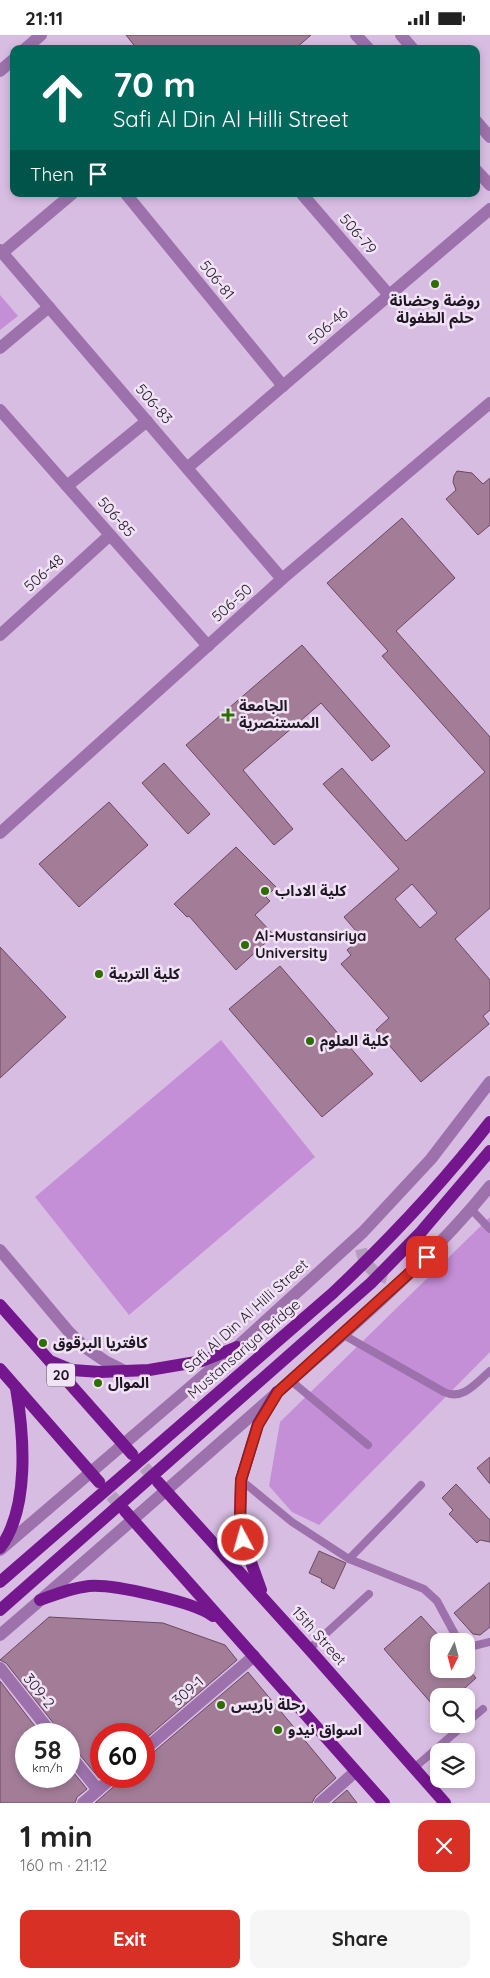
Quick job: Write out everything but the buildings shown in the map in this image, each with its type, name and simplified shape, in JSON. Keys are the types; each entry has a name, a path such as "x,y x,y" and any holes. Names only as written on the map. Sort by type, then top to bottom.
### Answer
{"main road":[{"name":"Mustansariya Bridge","path":"0,1582 340,1287 384,1245 431,1194 490,1121"},
{"path":"0,1610 371,1283 421,1232 490,1151"},
{"name":"20","path":"0,1305 128,1449"},
{"path":"47,1360 72,1370 100,1372 149,1370 202,1361 238,1347"},
{"path":"1,1371 95,1478"},
{"path":"0,1549 16,1519 19,1499 22,1435 16,1388"},
{"path":"264,1599 243,1540 240,1522 241,1480 258,1425 278,1392"},
{"name":"15th Street","path":"162,1487 445,1803"},
{"path":"128,1515 384,1803"},
{"path":"40,1600 71,1589 91,1586 118,1589 176,1601 206,1611 229,1629"}],"street":[{"path":"30,45 41,35"},
{"path":"356,35 365,45"},
{"path":"401,35 410,45"},
{"path":"0,71 10,62"},
{"path":"480,126 490,137"},
{"path":"480,174 490,185"},
{"path":"1,251 68,197"},
{"name":"506-81","path":"128,197 283,386"},
{"name":"506-79","path":"305,197 389,295"},
{"name":"506-46","path":"187,468 490,209"},
{"name":"506-83","path":"1,251 282,579"},
{"path":"0,348 49,307"},
{"name":"506-50","path":"0,833 282,579 490,403"},
{"name":"506-85","path":"0,410 208,646"},
{"path":"67,486 147,421"},
{"name":"506-48","path":"2,629 110,535"},
{"name":"Safi Al Din Al Hilli Street","path":"0,1549 95,1478 363,1232 431,1159 490,1082"},
{"path":"0,1635 40,1600 128,1515 278,1392 406,1276 471,1209 490,1186"},
{"path":"361,1249 363,1232"},
{"path":"0,1250 69,1332 98,1357 126,1371"},
{"path":"387,1278 406,1276"},
{"name":"309-1","path":"155,1742 254,1656"},
{"name":"309-2","path":"0,1668 43,1723"},
{"path":"80,1768 98,1790"},
{"path":"320,1803 356,1772"},
{"path":"83,1803 100,1788"}],"lane":[{"path":"471,1209 490,1229"},
{"path":"342,1334 444,1392 455,1396 465,1393 490,1371"},
{"path":"290,1380 368,1445"},
{"path":"241,1480 292,1522 349,1559 424,1589 437,1601 454,1633"},
{"path":"349,1559 421,1485"},
{"path":"308,1649 369,1594"},
{"path":"475,1645 490,1642"},
{"path":"475,1716 483,1709"},
{"path":"414,1768 454,1733"}],"shaded area":[{"path":"0,295 18,316 0,330"},
{"path":"221,1040 315,1157 129,1315 35,1197"},
{"path":"490,1217 490,1352 319,1525 292,1512 269,1486 280,1422"}],"tunnel":[{"path":"361,1249 364,1259 370,1268 377,1274 387,1278"},
{"path":"132,1454 158,1482"},
{"path":"99,1482 125,1511"}],"place":[{"name":"روضة وحضانة حلم الطفولة","path":"435,284"},
{"name":"الجامعة المستنصرية","path":"228,715"},
{"name":"كلية الاداب","path":"265,891"},
{"name":"Al-Mustansiriya University","path":"245,945"},
{"name":"كلية التربية","path":"99,974"},
{"name":"كلية العلوم","path":"310,1041"},
{"name":"كافتريا البرقوق","path":"43,1343"},
{"name":"الموال","path":"98,1383"},
{"name":"رحلة باريس","path":"221,1705"},
{"name":"اسواق نيدو","path":"278,1730"}],"route":[{"path":"243,1540 240,1522 241,1480 248,1452 258,1425 278,1392 427,1257"}]}
